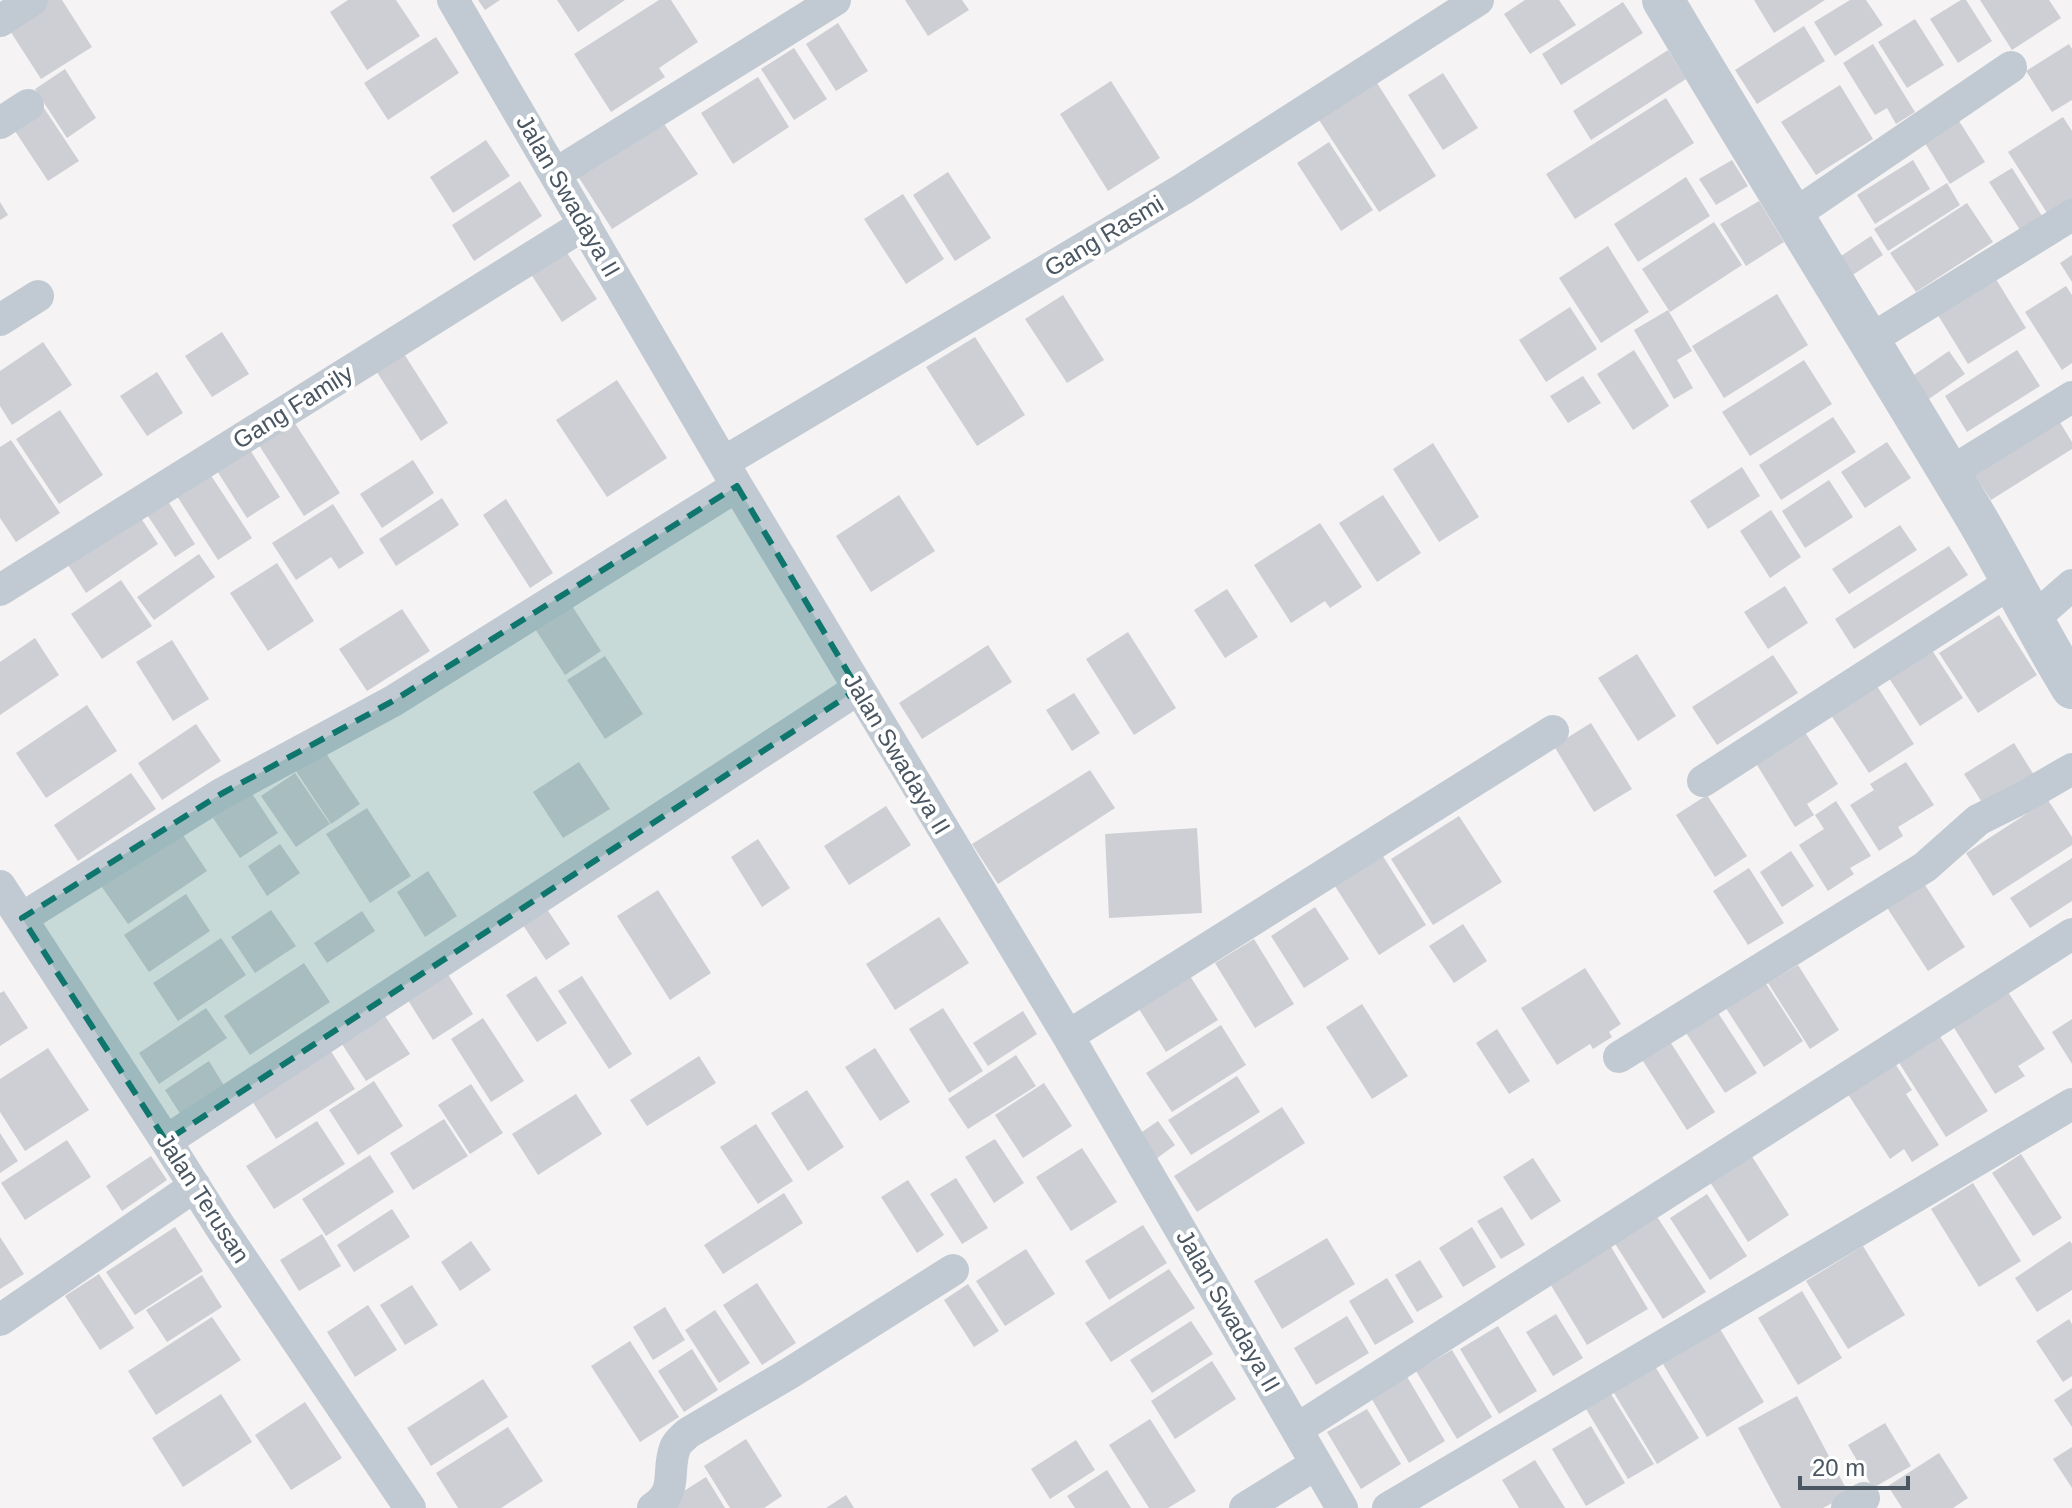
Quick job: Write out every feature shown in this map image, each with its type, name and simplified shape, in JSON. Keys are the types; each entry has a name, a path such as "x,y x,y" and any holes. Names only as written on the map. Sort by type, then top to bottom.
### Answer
{"street":[{"path":"0,21 32,0"},
{"name":"Jalan Swadaya II","path":"453,0 730,474 1068,1036 1342,1508"},
{"path":"555,174 835,0"},
{"name":"Gang Rasmi","path":"22,918 221,794 393,701 730,474 1478,0"},
{"path":"1663,0 1949,473 2013,581 2032,620 2069,675"},
{"path":"1792,216 2011,67"},
{"path":"0,123 28,105"},
{"path":"1868,341 2072,215"},
{"name":"Gang Family","path":"0,590 585,224"},
{"path":"0,320 38,296"},
{"path":"1949,473 2072,397"},
{"path":"1703,781 2013,581"},
{"path":"2032,620 2072,585"},
{"path":"166,1141 858,689"},
{"path":"1068,1036 1553,731"},
{"path":"1619,1057 1925,867 1978,820 2072,769"},
{"name":"Jalan Terusan","path":"0,886 221,1228 410,1508"},
{"path":"1297,1429 2072,934"},
{"path":"1388,1508 2072,1104"},
{"path":"0,1320 195,1186"},
{"path":"653,1508 669,1491 676,1445 688,1433 763,1390 953,1270"},
{"path":"1245,1508 1316,1464"}],"highlighted area":[{"path":"737,486 858,689 166,1141 22,918 221,794 393,701"}],"building":[{"path":"39,0 62,0 92,47 41,79 5,23"},
{"path":"348,0 396,0 420,36 367,70 330,12"},
{"path":"478,0 500,0 485,10"},
{"path":"557,0 625,0 578,32"},
{"path":"659,0 671,0 698,42 659,68 665,77 611,112 574,54"},
{"path":"905,0 962,0 969,10 928,36"},
{"path":"1525,0 1559,0 1576,25 1530,54 1504,14"},
{"path":"1754,0 1825,0 1774,33"},
{"path":"1850,0 1866,0 1883,25 1835,56 1814,22"},
{"path":"1966,0 1992,41 1958,63 1930,19"},
{"path":"1980,0 2049,0 2061,18 2012,50"},
{"path":"1623,2 1643,33 1561,85 1542,54"},
{"path":"1915,19 1944,65 1907,88 1878,42"},
{"path":"838,23 868,71 836,91 806,44"},
{"path":"1804,26 1825,61 1757,104 1735,70"},
{"path":"436,37 459,73 388,120 364,83"},
{"path":"1873,44 1915,112 1896,124 1887,108 1875,115 1843,63"},
{"path":"2069,44 2072,49 2072,100 2052,112 2026,71"},
{"path":"794,48 827,99 794,120 761,69"},
{"path":"1668,50 1686,79 1591,140 1573,111"},
{"path":"65,69 96,118 67,138 35,89"},
{"path":"1443,73 1478,128 1443,150 1408,95"},
{"path":"758,77 789,127 733,164 701,113"},
{"path":"1111,81 1160,158 1108,191 1060,114"},
{"path":"1377,83 1436,176 1379,212 1319,120"},
{"path":"1840,85 1873,139 1816,175 1781,122"},
{"path":"1666,98 1694,143 1575,219 1546,174"},
{"path":"42,105 79,161 48,181 11,125"},
{"path":"656,112 698,174 612,229 572,167"},
{"path":"1954,113 1985,162 1950,184 1920,135"},
{"path":"2063,117 2072,131 2072,206 2051,219 2008,152"},
{"path":"486,140 510,176 453,213 430,177"},
{"path":"1329,142 1373,210 1341,231 1297,163"},
{"path":"1732,160 1748,186 1716,205 1699,179"},
{"path":"1913,160 1930,189 1875,224 1857,195"},
{"path":"2012,168 2042,216 2020,230 1989,182"},
{"path":"948,172 991,238 955,261 913,195"},
{"path":"1686,177 1710,216 1638,262 1614,224"},
{"path":"520,181 542,216 474,261 452,225"},
{"path":"1947,183 1960,205 1888,251 1874,229"},
{"path":"903,194 944,259 906,284 864,219"},
{"path":"1759,201 1784,242 1746,266 1720,224"},
{"path":"0,202 8,215 0,220"},
{"path":"1967,203 1993,242 1916,292 1890,253"},
{"path":"1714,222 1742,265 1670,312 1642,269"},
{"path":"1871,236 1883,255 1851,276 1838,258"},
{"path":"560,242 597,299 562,322 525,265"},
{"path":"1608,246 1649,312 1601,343 1559,278"},
{"path":"2072,255 2072,282 2060,263"},
{"path":"1991,271 2026,328 1968,364 1933,307"},
{"path":"2066,286 2072,295 2072,363 2062,370 2025,312"},
{"path":"1777,294 1808,345 1724,398 1692,346"},
{"path":"1063,295 1104,360 1067,383 1025,319"},
{"path":"1570,307 1597,349 1546,382 1519,340"},
{"path":"1668,310 1692,351 1677,360 1693,388 1674,399 1634,330"},
{"path":"222,332 249,374 212,397 185,356"},
{"path":"975,337 1025,415 977,446 926,367"},
{"path":"43,342 72,385 12,425 0,406 0,371"},
{"path":"401,349 448,423 421,441 373,366"},
{"path":"1634,350 1669,406 1633,430 1597,374"},
{"path":"2017,350 2040,386 1967,432 1945,396"},
{"path":"1949,351 1965,374 1923,403 1908,379"},
{"path":"1804,360 1832,404 1750,456 1722,412"},
{"path":"157,372 183,413 147,436 120,396"},
{"path":"1583,376 1601,403 1568,423 1550,396"},
{"path":"617,380 667,458 607,497 556,420"},
{"path":"60,410 103,475 59,504 16,439"},
{"path":"287,411 340,493 304,516 252,434"},
{"path":"2053,411 2072,442 2072,449 1991,500 1968,465"},
{"path":"1833,417 1856,452 1781,500 1759,465"},
{"path":"11,440 60,513 16,542 0,518 0,447"},
{"path":"245,442 280,497 247,518 212,463"},
{"path":"1887,442 1911,478 1865,508 1841,472"},
{"path":"1433,443 1479,517 1439,542 1393,469"},
{"path":"413,460 434,493 382,528 360,494"},
{"path":"1742,467 1760,496 1708,529 1690,501"},
{"path":"208,471 252,538 218,560 175,493"},
{"path":"1829,480 1853,517 1805,548 1782,511"},
{"path":"161,490 195,544 175,557 140,504"},
{"path":"899,495 935,551 871,592 836,536"},
{"path":"1383,495 1421,553 1377,582 1339,523"},
{"path":"442,498 459,525 396,566 379,539"},
{"path":"506,499 553,573 530,588 483,515"},
{"path":"333,504 364,553 339,569 331,557 296,580 272,543"},
{"path":"135,509 158,544 86,593 63,557"},
{"path":"1771,510 1801,557 1770,578 1740,531"},
{"path":"1320,523 1362,587 1330,608 1325,601 1291,623 1254,565"},
{"path":"1900,525 1917,550 1849,594 1832,569"},
{"path":"1949,546 1968,575 1854,649 1835,619"},
{"path":"199,554 215,577 154,620 137,597"},
{"path":"277,563 314,621 268,651 230,593"},
{"path":"121,580 152,626 102,659 71,614"},
{"path":"1785,586 1808,623 1768,649 1744,612"},
{"path":"1227,589 1258,637 1225,658 1194,610"},
{"path":"567,598 601,651 565,675 530,621"},
{"path":"402,609 430,651 367,691 339,649"},
{"path":"1999,615 2037,675 1978,713 1939,653"},
{"path":"1128,632 1176,708 1134,735 1086,659"},
{"path":"35,638 59,675 0,715 0,662"},
{"path":"172,640 209,699 173,721 136,662"},
{"path":"1928,644 1963,698 1920,726 1885,672"},
{"path":"988,645 1012,682 922,739 899,703"},
{"path":"1637,654 1676,716 1638,741 1598,678"},
{"path":"1773,655 1798,693 1717,745 1692,707"},
{"path":"605,656 643,714 605,739 567,680"},
{"path":"1875,683 1914,744 1869,773 1829,712"},
{"path":"1074,693 1100,733 1072,751 1046,710"},
{"path":"87,705 117,751 46,798 16,753"},
{"path":"1591,723 1632,789 1594,812 1554,746"},
{"path":"196,724 221,761 162,800 138,763"},
{"path":"1803,729 1838,784 1807,804 1814,815 1795,827 1754,760"},
{"path":"2014,743 2034,775 1985,807 1964,774"},
{"path":"321,746 360,804 331,824 292,765"},
{"path":"579,762 610,809 563,838 533,792"},
{"path":"1906,762 1934,805 1898,827 1903,836 1879,851 1850,805 1874,790 1870,784"},
{"path":"1090,770 1115,808 998,884 972,844"},
{"path":"131,773 156,809 78,861 54,825"},
{"path":"295,773 330,824 296,847 261,796"},
{"path":"251,792 278,833 240,858 213,818"},
{"path":"1707,795 1747,856 1715,877 1676,815"},
{"path":"2048,800 2072,837 2072,845 1993,896 1966,853"},
{"path":"1836,801 1871,856 1850,868 1854,874 1828,891 1799,845 1824,829 1815,815"},
{"path":"886,806 911,845 849,885 824,846"},
{"path":"367,808 411,876 370,903 326,834"},
{"path":"1459,816 1502,882 1433,925 1391,859"},
{"path":"1197,828 1202,913 1109,918 1105,834"},
{"path":"179,829 207,871 128,924 99,883"},
{"path":"758,839 790,888 762,907 731,857"},
{"path":"280,844 300,873 267,896 248,866"},
{"path":"1791,851 1814,886 1782,907 1760,872"},
{"path":"1381,853 1426,925 1379,955 1333,883"},
{"path":"2072,858 2072,901 2030,928 2010,898"},
{"path":"1749,868 1784,923 1748,945 1713,891"},
{"path":"428,871 457,916 425,937 397,892"},
{"path":"1923,882 1965,947 1928,971 1886,906"},
{"path":"658,890 711,973 670,1000 617,916"},
{"path":"186,894 210,931 149,972 124,935"},
{"path":"543,903 570,944 546,960 519,919"},
{"path":"1315,907 1349,959 1304,988 1271,936"},
{"path":"271,910 296,946 255,973 231,937"},
{"path":"362,911 375,931 327,963 314,943"},
{"path":"939,917 969,963 895,1010 866,964"},
{"path":"1463,924 1487,961 1454,983 1429,946"},
{"path":"221,938 246,975 178,1021 153,983"},
{"path":"1254,939 1294,1004 1255,1028 1215,963"},
{"path":"304,963 330,1002 250,1055 224,1016"},
{"path":"1798,965 1839,1030 1810,1049 1768,983"},
{"path":"444,968 473,1014 433,1040 404,994"},
{"path":"1585,968 1621,1024 1609,1032 1612,1037 1593,1049 1590,1044 1557,1065 1521,1008"},
{"path":"1759,973 1803,1041 1764,1067 1720,999"},
{"path":"536,976 567,1023 537,1042 506,995"},
{"path":"582,976 632,1054 609,1069 558,991"},
{"path":"1190,976 1218,1020 1166,1052 1139,1009"},
{"path":"4,991 28,1028 0,1046 0,993"},
{"path":"2008,992 2045,1049 2018,1066 2025,1076 1995,1094 1953,1026"},
{"path":"1362,1004 1408,1076 1372,1099 1326,1027"},
{"path":"1713,1005 1757,1073 1725,1093 1681,1025"},
{"path":"206,1008 227,1038 159,1084 139,1053"},
{"path":"943,1008 983,1071 949,1093 909,1029"},
{"path":"381,1010 410,1054 366,1081 338,1038"},
{"path":"1023,1011 1037,1034 988,1066 973,1043"},
{"path":"483,1018 524,1081 491,1102 451,1039"},
{"path":"2072,1019 2072,1064 2052,1032"},
{"path":"1221,1025 1246,1065 1172,1112 1146,1073"},
{"path":"1497,1029 1530,1081 1509,1094 1476,1043"},
{"path":"1939,1035 1988,1111 1946,1137 1898,1061"},
{"path":"1669,1040 1715,1112 1687,1130 1641,1058"},
{"path":"325,1042 355,1089 276,1139 247,1093"},
{"path":"48,1048 89,1110 25,1151 0,1112 0,1079"},
{"path":"875,1048 910,1102 880,1121 845,1067"},
{"path":"1889,1054 1912,1090 1906,1094 1939,1145 1912,1162 1904,1149 1890,1159 1842,1085"},
{"path":"1016,1055 1036,1086 968,1129 948,1099"},
{"path":"699,1056 716,1083 647,1126 630,1100"},
{"path":"209,1061 225,1087 181,1115 165,1090"},
{"path":"1237,1076 1260,1112 1191,1155 1168,1120"},
{"path":"374,1081 403,1126 358,1155 329,1110"},
{"path":"1044,1083 1072,1126 1023,1158 995,1115"},
{"path":"471,1084 503,1133 470,1154 438,1105"},
{"path":"807,1090 844,1147 808,1171 771,1113"},
{"path":"576,1094 602,1134 538,1175 512,1134"},
{"path":"1282,1107 1305,1143 1197,1212 1174,1176"},
{"path":"444,1119 468,1156 413,1190 390,1153"},
{"path":"317,1121 345,1164 274,1209 246,1166"},
{"path":"1158,1121 1175,1145 1156,1159 1139,1134"},
{"path":"756,1124 793,1181 758,1204 720,1147"},
{"path":"0,1133 18,1161 0,1173"},
{"path":"995,1139 1024,1183 994,1203 965,1157"},
{"path":"67,1140 91,1177 25,1220 1,1183"},
{"path":"1746,1147 1789,1215 1748,1242 1705,1174"},
{"path":"1082,1148 1117,1202 1071,1231 1036,1177"},
{"path":"2021,1154 2062,1218 2033,1236 1992,1173"},
{"path":"370,1155 394,1192 326,1236 302,1199"},
{"path":"151,1156 167,1180 122,1211 106,1186"},
{"path":"1533,1158 1561,1201 1531,1220 1503,1177"},
{"path":"956,1178 988,1228 962,1244 930,1194"},
{"path":"908,1180 944,1235 917,1253 881,1197"},
{"path":"1973,1183 2021,1261 1979,1287 1931,1209"},
{"path":"784,1193 803,1223 723,1274 704,1245"},
{"path":"1707,1194 1747,1256 1710,1280 1670,1218"},
{"path":"1502,1207 1525,1245 1501,1259 1477,1221"},
{"path":"392,1209 410,1237 354,1272 337,1245"},
{"path":"1654,1212 1706,1292 1663,1319 1612,1239"},
{"path":"1143,1225 1167,1263 1109,1300 1085,1261"},
{"path":"175,1227 203,1271 135,1315 106,1272"},
{"path":"1472,1227 1496,1267 1463,1287 1439,1248"},
{"path":"322,1234 341,1266 299,1291 280,1260"},
{"path":"0,1237 24,1274 0,1289"},
{"path":"1327,1238 1355,1284 1282,1329 1254,1281"},
{"path":"1607,1240 1648,1309 1587,1345 1546,1277"},
{"path":"471,1241 491,1270 460,1291 441,1262"},
{"path":"2070,1241 2072,1290 2037,1312 2015,1278"},
{"path":"1863,1246 1905,1315 1848,1349 1806,1281"},
{"path":"1026,1249 1055,1294 1005,1326 976,1281"},
{"path":"1420,1260 1443,1297 1417,1312 1395,1275"},
{"path":"1169,1269 1195,1308 1111,1362 1085,1323"},
{"path":"99,1274 134,1328 100,1350 65,1296"},
{"path":"202,1275 222,1307 167,1342 146,1310"},
{"path":"1387,1278 1414,1322 1375,1345 1349,1301"},
{"path":"757,1283 796,1343 762,1365 723,1305"},
{"path":"968,1284 999,1331 974,1347 944,1300"},
{"path":"412,1285 438,1325 405,1345 380,1305"},
{"path":"1802,1291 1842,1358 1798,1385 1758,1318"},
{"path":"368,1305 397,1350 355,1377 327,1332"},
{"path":"665,1307 685,1340 653,1360 633,1327"},
{"path":"715,1310 750,1363 719,1383 685,1330"},
{"path":"1556,1314 1583,1358 1553,1376 1526,1332"},
{"path":"1347,1316 1369,1353 1316,1385 1294,1348"},
{"path":"212,1317 241,1360 156,1415 128,1371"},
{"path":"2069,1319 2072,1324 2072,1376 2063,1382 2036,1341"},
{"path":"1191,1321 1213,1354 1152,1393 1130,1360"},
{"path":"1498,1326 1537,1391 1499,1414 1460,1349"},
{"path":"1720,1329 1764,1402 1707,1437 1663,1364"},
{"path":"630,1341 679,1417 640,1442 591,1366"},
{"path":"692,1349 718,1390 684,1412 658,1371"},
{"path":"1452,1350 1492,1417 1457,1439 1416,1371"},
{"path":"1212,1361 1236,1399 1175,1439 1151,1401"},
{"path":"1653,1363 1699,1438 1657,1464 1611,1388"},
{"path":"1406,1375 1445,1441 1409,1463 1370,1396"},
{"path":"483,1379 508,1417 431,1466 407,1428"},
{"path":"2072,1388 2072,1427 2054,1400"},
{"path":"221,1394 252,1442 183,1487 152,1438"},
{"path":"1611,1394 1654,1464 1628,1479 1586,1409"},
{"path":"1797,1396 1849,1494 1823,1508 1781,1508 1738,1428"},
{"path":"305,1402 342,1458 291,1490 255,1435"},
{"path":"1367,1409 1401,1464 1361,1489 1327,1432"},
{"path":"1150,1419 1196,1491 1168,1508 1149,1508 1109,1445"},
{"path":"1885,1423 1911,1466 1873,1488 1848,1445"},
{"path":"1591,1426 1625,1483 1586,1506 1552,1449"},
{"path":"508,1427 543,1481 501,1508 458,1508 436,1473"},
{"path":"746,1439 782,1496 764,1508 730,1508 704,1466"},
{"path":"1076,1440 1095,1470 1050,1499 1031,1469"},
{"path":"2072,1447 2072,1488 2053,1459"},
{"path":"1939,1453 1968,1498 1953,1508 1902,1508 1888,1486"},
{"path":"1535,1460 1565,1508 1519,1508 1502,1480"},
{"path":"1107,1470 1131,1508 1075,1508 1067,1496"},
{"path":"706,1477 725,1508 657,1508"},
{"path":"846,1495 854,1508 826,1508"}]}
